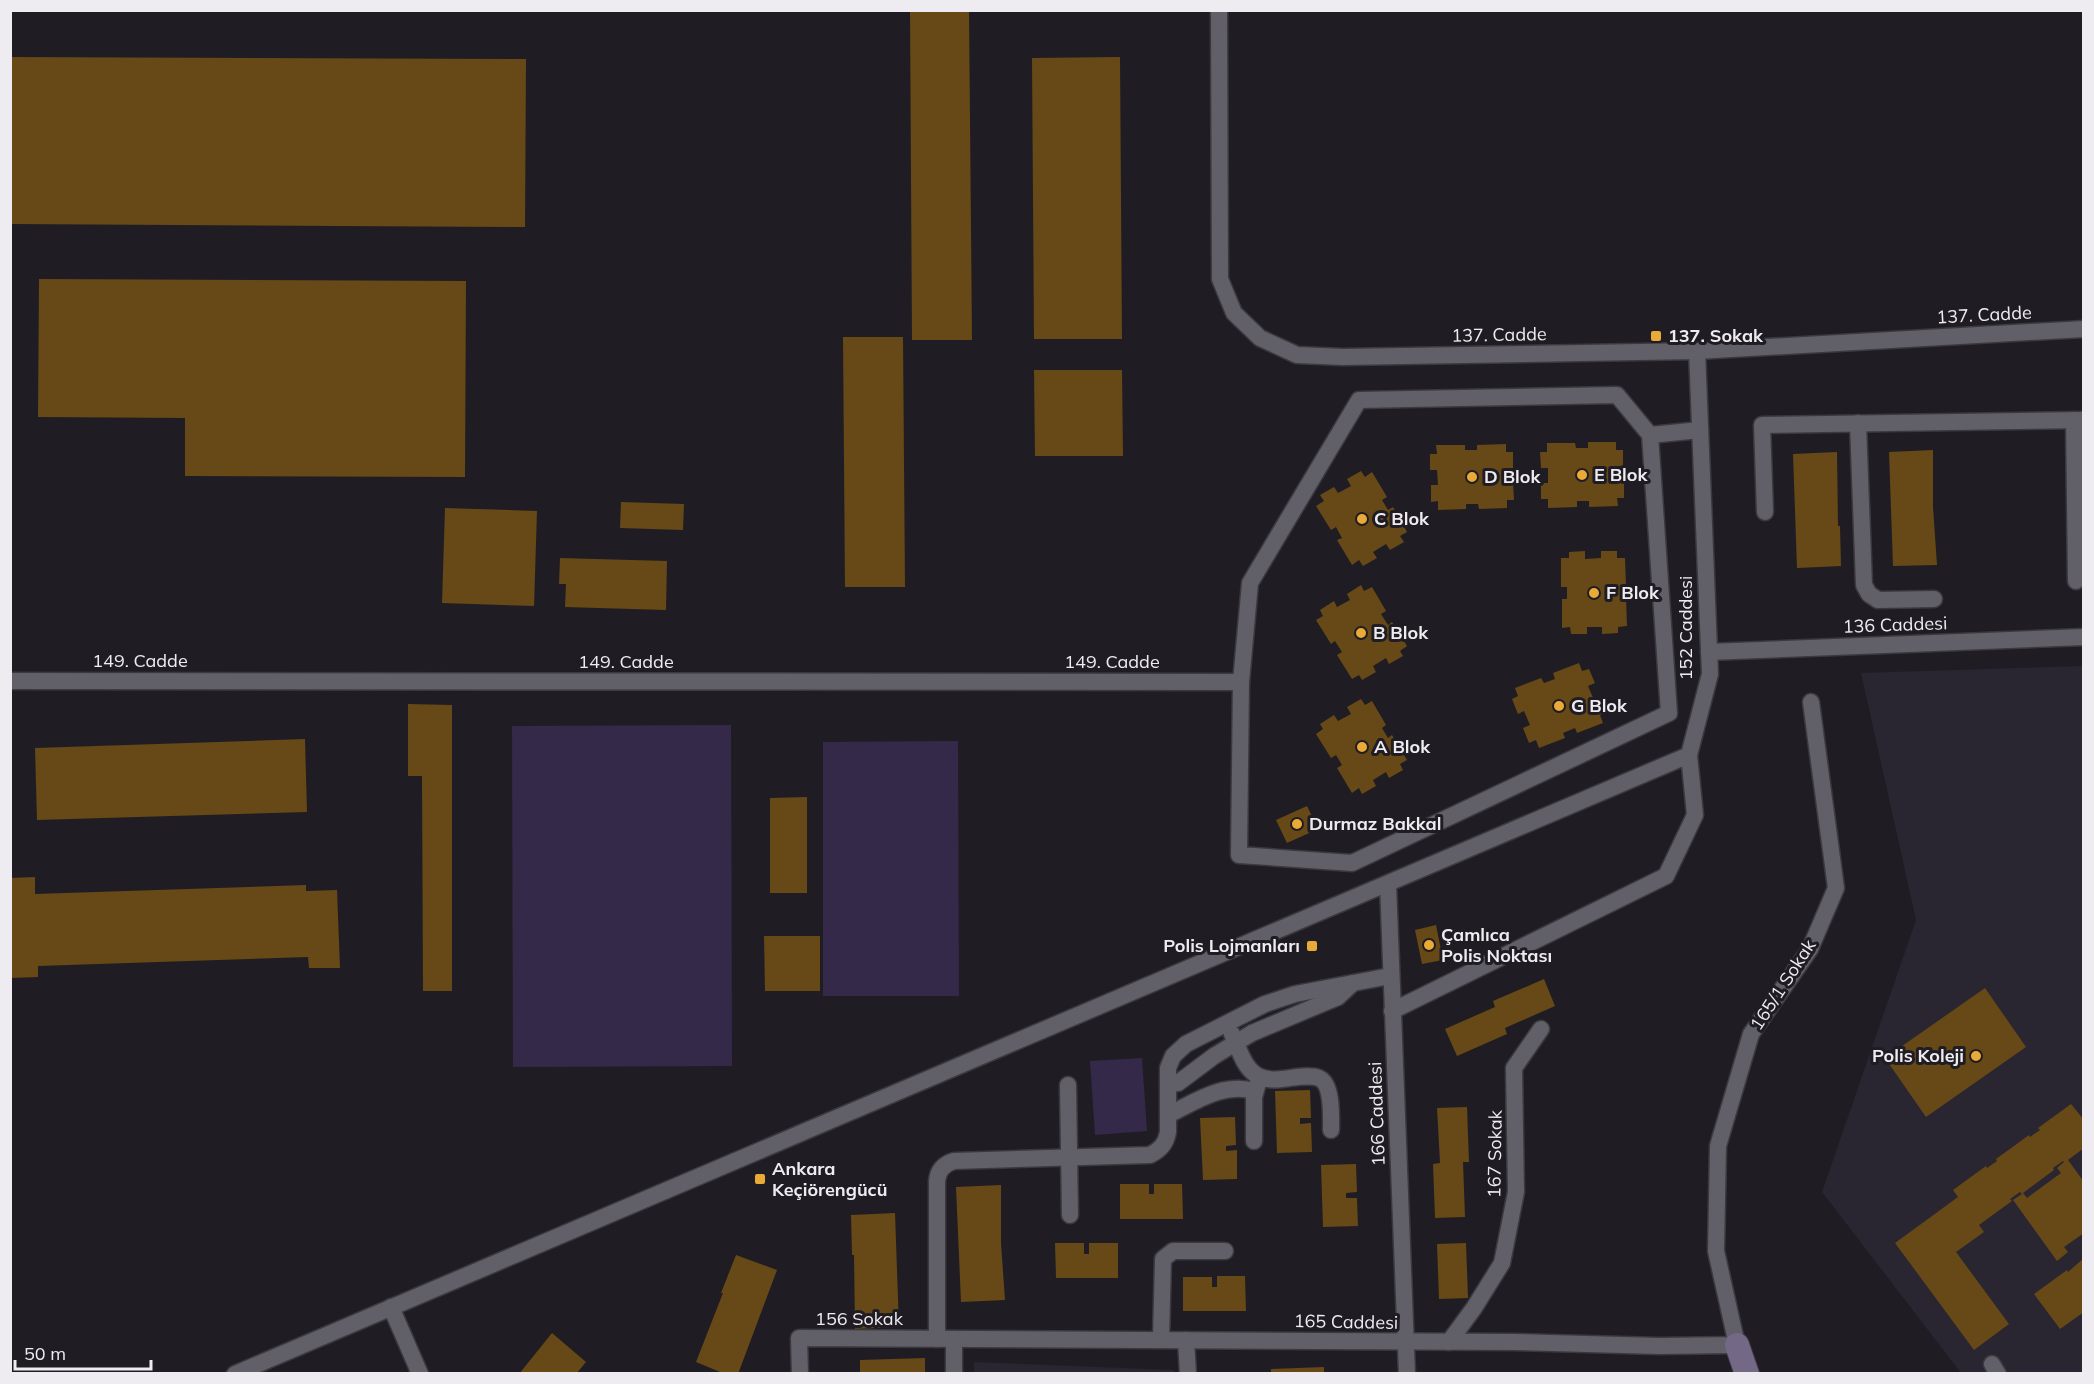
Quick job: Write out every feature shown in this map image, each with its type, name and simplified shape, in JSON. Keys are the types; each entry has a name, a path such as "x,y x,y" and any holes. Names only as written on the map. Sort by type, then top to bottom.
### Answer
{"street":[{"name":"137. Cadde","path":"1219,10 1220,279 1234,313 1260,338 1297,355 1343,357 1697,351 2084,329"},
{"name":"152 Caddesi","path":"1689,755 1710,674 1697,351"},
{"path":"1617,395 1650,435 1669,712 1352,863 1239,855 1241,682 1250,583 1359,400 1617,395"},
{"path":"1765,512 1762,425 2079,420 2076,581"},
{"path":"1858,423 1864,585 1869,594 1878,600 1934,599"},
{"path":"1650,435 1700,430"},
{"name":"136 Caddesi","path":"1709,651 2084,637"},
{"name":"149. Cadde","path":"10,681 1241,682"},
{"name":"165/1 Sokak","path":"1747,1374 1737,1345 1716,1251 1718,1146 1751,1034 1810,949 1836,888 1811,702"},
{"path":"235,1374 1689,755 1695,815 1665,876 1392,1011"},
{"name":"166 Caddesi","path":"1388,884 1407,1374"},
{"path":"937,1339 937,1181 943,1167 954,1161 1150,1155 1167,1140 1168,1068 1179,1050 1227,1022 1295,994 1390,976"},
{"path":"1168,1085 1178,1083 1236,1042 1273,1023 1338,997 1353,983"},
{"path":"1227,1022 1258,1085 1254,1141"},
{"name":"167 Sokak","path":"1449,1342 1474,1308 1502,1263 1516,1192 1514,1068 1541,1029"},
{"path":"1168,1115 1224,1089 1258,1085 1270,1080 1312,1077 1320,1078 1330,1094 1331,1130"},
{"path":"1068,1085 1070,1215"},
{"path":"1161,1340 1163,1259 1173,1251 1225,1251"},
{"path":"391,1307 420,1374"},
{"name":"156 Sokak","path":"800,1374 799,1338 954,1339"},
{"path":"954,1339 954,1374"},
{"name":"165 Caddesi","path":"954,1339 1737,1345"},
{"path":"1186,1340 1188,1374"}],"shaded area":[{"name":"Polis Koleji","path":"2083,666 2083,1373 1961,1373 1822,1192 1916,920 1861,673"},
{"path":"731,725 732,1066 513,1067 512,726"},
{"path":"958,741 959,996 823,996 823,742"},
{"path":"1142,1058 1147,1131 1095,1135 1090,1061"},
{"path":"974,1362 1174,1370 1175,1373 974,1373"}],"building":[{"path":"910,10 969,10 972,340 912,340"},
{"path":"10,57 526,59 525,227 10,224"},
{"path":"1120,57 1122,339 1034,339 1032,58"},
{"path":"39,279 466,281 465,477 185,476 185,418 38,417"},
{"path":"843,337 903,337 905,587 845,587"},
{"path":"1034,370 1122,370 1123,456 1035,456"},
{"name":"E Blok","path":"1588,442 1616,442 1616,450 1623,450 1623,466 1616,466 1617,482 1624,481 1624,498 1617,498 1618,506 1589,507 1589,501 1577,501 1577,507 1548,508 1548,499 1541,499 1541,483 1548,483 1548,468 1541,468 1540,452 1547,452 1547,443 1575,443 1576,448 1588,448"},
{"name":"D Blok","path":"1506,444 1506,452 1513,452 1513,468 1506,469 1506,484 1513,483 1514,500 1507,500 1507,508 1479,509 1478,504 1466,504 1466,509 1438,510 1438,501 1431,502 1431,485 1438,485 1437,470 1430,470 1430,454 1437,454 1436,445 1465,445 1465,450 1477,450 1477,445"},
{"path":"1933,450 1933,507 1937,565 1893,566 1889,452"},
{"path":"1837,452 1841,566 1797,568 1793,454"},
{"name":"C Blok","path":"1361,471 1365,477 1372,472 1387,497 1382,500 1388,510 1393,507 1407,532 1400,536 1404,542 1390,550 1386,544 1373,552 1377,558 1363,566 1359,560 1352,565 1337,540 1342,538 1336,527 1331,530 1316,506 1324,501 1320,495 1334,487 1338,493 1351,486 1347,479"},
{"path":"621,502 684,504 683,530 620,528"},
{"path":"445,508 537,511 534,606 442,603"},
{"name":"F Blok","path":"1585,551 1585,559 1601,558 1601,551 1617,551 1617,558 1625,558 1626,586 1620,586 1621,598 1626,598 1627,626 1618,627 1618,633 1602,634 1602,627 1587,627 1587,634 1571,634 1570,627 1562,628 1562,599 1567,599 1567,587 1561,587 1561,558 1569,558 1569,552"},
{"path":"560,558 667,561 666,610 565,607 566,584 559,584"},
{"name":"B Blok","path":"1361,585 1364,591 1372,587 1386,611 1381,614 1388,625 1392,622 1407,646 1400,651 1403,656 1389,664 1386,658 1373,666 1376,672 1362,680 1359,675 1352,679 1337,655 1342,652 1335,641 1331,644 1316,620 1323,616 1320,610 1334,601 1337,607 1350,600 1347,594"},
{"name":"G Blok","path":"1579,663 1582,671 1589,669 1595,683 1588,686 1594,700 1600,698 1606,713 1600,715 1603,723 1577,733 1575,728 1563,733 1565,738 1539,748 1536,740 1529,743 1523,728 1530,725 1524,711 1518,714 1512,699 1518,696 1515,688 1541,678 1544,683 1555,679 1553,673"},
{"name":"A Blok","path":"1361,699 1365,705 1372,701 1386,725 1382,728 1388,738 1392,735 1407,760 1400,764 1403,770 1389,778 1386,772 1373,780 1376,786 1362,794 1359,788 1352,793 1337,768 1342,765 1336,755 1331,758 1316,734 1323,729 1320,724 1334,715 1338,721 1351,714 1347,707"},
{"path":"408,704 452,705 452,991 423,991 422,776 408,776"},
{"path":"305,739 307,812 37,820 35,748"},
{"path":"807,797 807,893 770,893 770,798"},
{"name":"Durmaz Bakkal","path":"1307,806 1318,829 1287,843 1276,820"},
{"path":"35,877 35,894 306,885 306,891 337,890 340,968 309,968 308,957 38,966 38,977 10,978 10,878"},
{"name":"Çamlıca Polis Noktası","path":"1436,925 1443,960 1422,964 1415,930"},
{"path":"764,936 820,936 820,991 765,991"},
{"path":"1544,979 1555,1006 1505,1028 1507,1034 1457,1056 1445,1029 1495,1007 1493,1001"},
{"path":"1985,988 2026,1047 1926,1117 1885,1058"},
{"path":"1310,1090 1311,1118 1300,1118 1300,1124 1311,1123 1312,1152 1277,1153 1275,1091"},
{"path":"2071,1104 2084,1120 2084,1148 2068,1160 2084,1182 2084,1233 2064,1247 2068,1252 2057,1261 2013,1200 2022,1194 2020,1192 2010,1199 2012,1201 1979,1225 1984,1232 1956,1252 2009,1324 1974,1350 1895,1243 1958,1197 1953,1190 1986,1166 1987,1168 1997,1161 1996,1159 2029,1135 2030,1137 2040,1130 2038,1128","holes":["2064,1162 2057,1168 2061,1173 2027,1198 2023,1193 2054,1170 2053,1168"]},
{"path":"1467,1107 1469,1162 1463,1162 1465,1217 1435,1218 1433,1164 1440,1163 1437,1108"},
{"path":"1235,1117 1236,1145 1226,1146 1226,1151 1237,1150 1237,1179 1203,1180 1200,1118"},
{"path":"1356,1164 1357,1192 1346,1193 1346,1198 1357,1198 1358,1226 1323,1227 1321,1165"},
{"path":"1120,1184 1149,1184 1149,1194 1154,1194 1154,1184 1182,1184 1183,1219 1120,1219"},
{"path":"1001,1185 1001,1243 1005,1300 961,1302 956,1187"},
{"path":"895,1213 899,1327 855,1329 851,1215"},
{"path":"1055,1243 1084,1243 1084,1254 1089,1254 1089,1243 1118,1243 1118,1278 1056,1278"},
{"path":"1466,1243 1468,1298 1439,1299 1437,1244"},
{"path":"736,1255 777,1270 738,1374 725,1374 696,1362"},
{"path":"2084,1258 2084,1312 2060,1329 2034,1294 2067,1270 2068,1272"},
{"path":"1217,1276 1245,1276 1246,1311 1183,1311 1183,1277 1212,1277 1212,1287 1217,1287"},
{"path":"552,1333 586,1362 576,1374 519,1374"},
{"path":"925,1358 925,1374 860,1374 860,1360"},
{"path":"1324,1367 1324,1374 1271,1374 1271,1369"}],"place":[{"name":"137. Sokak","path":"1656,336"},
{"name":"E Blok","path":"1582,475"},
{"name":"D Blok","path":"1472,477"},
{"name":"C Blok","path":"1362,519"},
{"name":"F Blok","path":"1594,593"},
{"name":"B Blok","path":"1361,633"},
{"name":"G Blok","path":"1559,706"},
{"name":"A Blok","path":"1362,747"},
{"name":"Durmaz Bakkal","path":"1297,824"},
{"name":"Çamlıca Polis Noktası","path":"1429,945"},
{"name":"Polis Lojmanları","path":"1312,946"},
{"name":"Polis Koleji","path":"1976,1056"},
{"name":"Ankara Keçiörengücü","path":"760,1179"}]}
